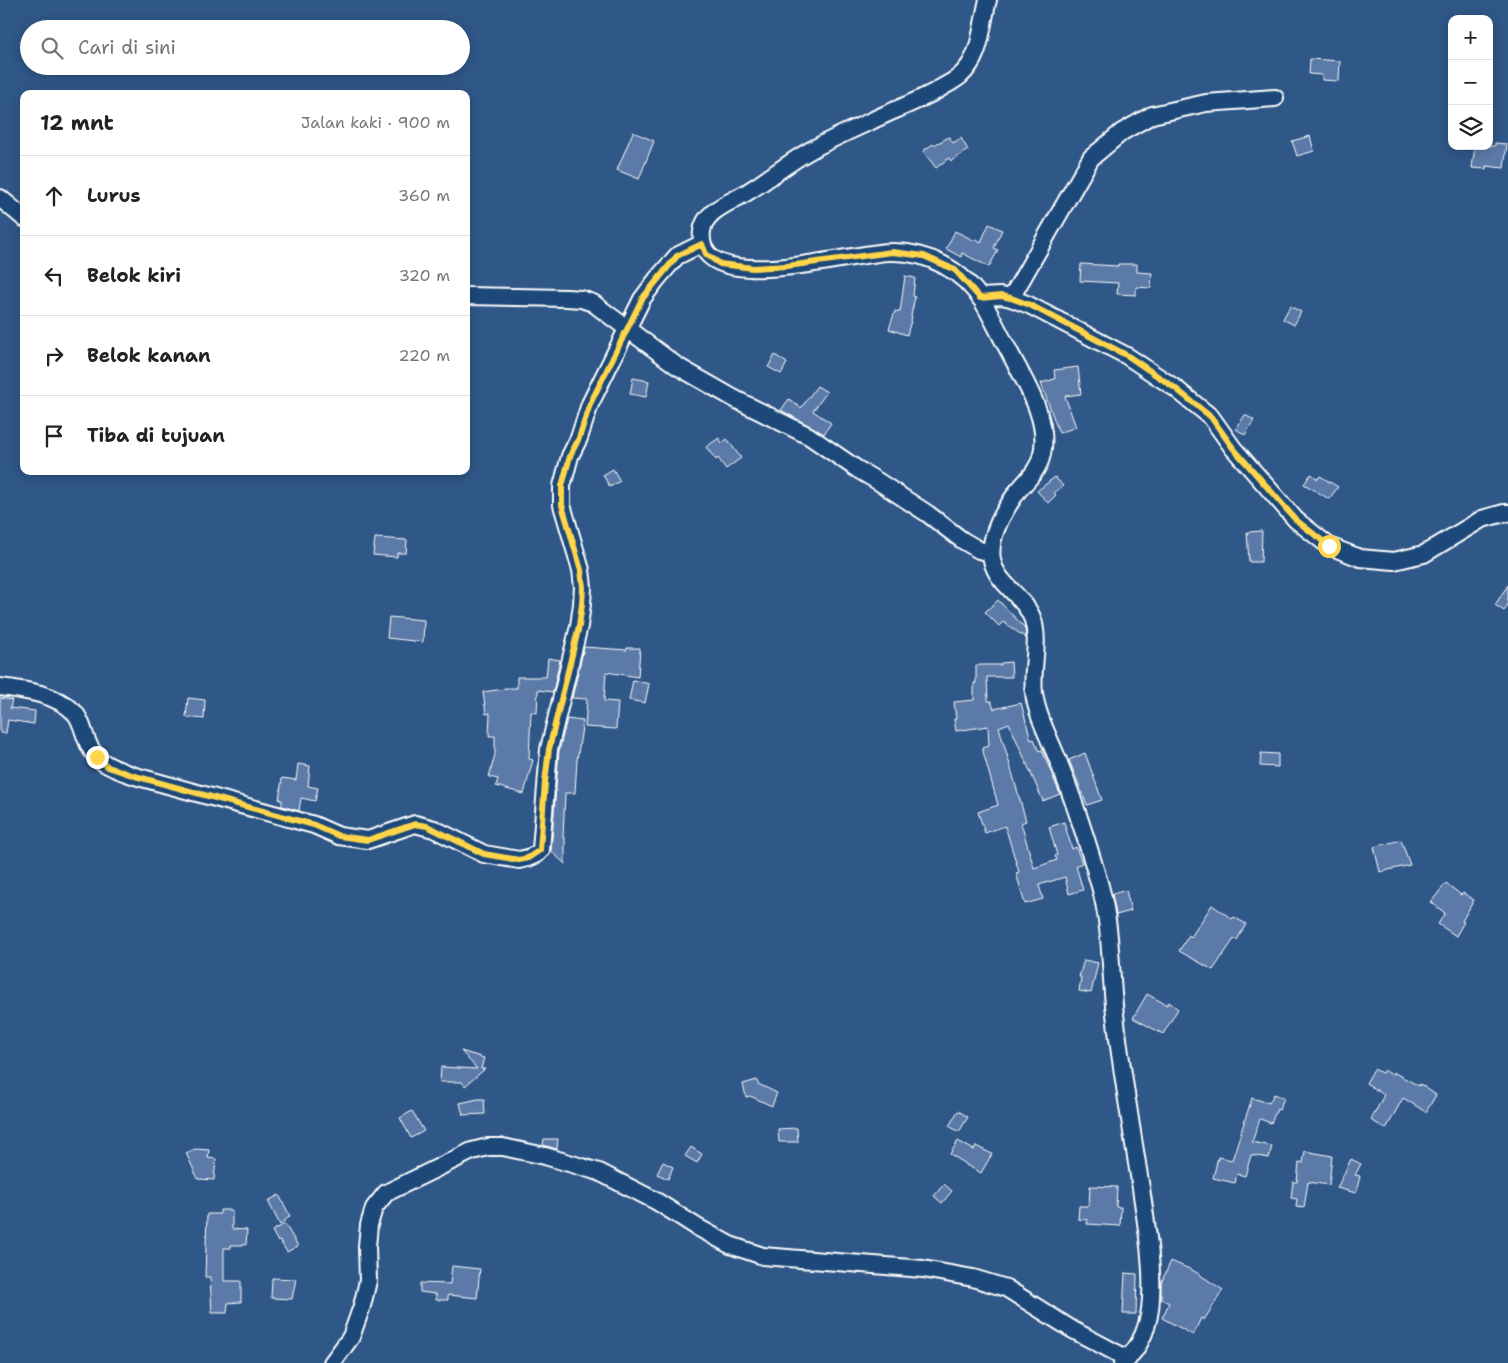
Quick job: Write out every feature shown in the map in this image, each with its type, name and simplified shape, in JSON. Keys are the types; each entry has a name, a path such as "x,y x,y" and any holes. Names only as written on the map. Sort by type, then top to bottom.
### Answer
{"street":[{"path":"332,1363 351,1337 362,1306 368,1280 367,1246 369,1225 374,1208 386,1193 472,1151 488,1147 544,1156 599,1172 656,1201 730,1245 763,1256 923,1269 973,1278 1006,1288 1125,1361 1138,1347 1146,1327 1151,1301 1149,1242 1114,1005 1107,917 1077,808 1040,716 1034,694 1036,638 1032,617 1020,597 1004,583 993,567 991,552 995,532 1005,512 1018,492 1034,473 1043,454 1042,426 1035,401 980,298 955,270 924,256 892,252 787,266 753,268 720,264 706,254 702,244 703,223 715,210 749,191 811,150 871,120 918,100 959,77 968,66 982,38 988,0"},
{"path":"1011,298 1042,240 1091,158 1122,132 1152,115 1206,103 1275,98"},
{"path":"0,198 20,215"},
{"path":"0,687 46,696 63,704 76,714 89,747 97,757 108,767 135,776 314,825 348,838 368,840 415,824 427,826 484,854 519,860 536,854 540,850 542,840 549,749 579,626 582,604 581,570 562,505 562,486 570,456 579,438 590,404 642,299 677,256 702,244"},
{"path":"470,296 581,299 593,303 677,366 734,399 809,436 928,514 962,540 979,550 991,552"},
{"path":"980,298 1001,296 1030,305 1128,356 1175,388 1211,417 1233,448 1296,520 1329,546 1360,558 1394,560 1424,554 1482,519 1504,513 1508,514"}],"building":[{"path":"1310,59 1340,61 1339,81 1322,80 1322,75 1309,74"},
{"path":"633,132 654,141 639,179 617,170"},
{"path":"1310,136 1314,151 1297,156 1292,141"},
{"path":"949,137 953,143 961,138 968,150 951,161 949,158 936,168 923,151"},
{"path":"1495,143 1507,144 1504,168 1486,166 1486,169 1472,168 1474,150 1493,150 1493,146 1495,146"},
{"path":"989,224 1002,230 994,248 998,250 989,267 962,253 961,257 946,249 955,231 981,242"},
{"path":"1081,264 1118,266 1118,264 1137,264 1137,272 1152,273 1151,288 1136,287 1136,295 1117,294 1118,283 1080,281"},
{"path":"905,276 915,278 913,296 915,297 907,335 889,329 895,311 900,312"},
{"path":"1290,306 1301,312 1294,325 1283,319"},
{"path":"775,355 787,363 781,374 768,367"},
{"path":"1078,367 1081,394 1065,396 1076,427 1059,433 1041,383 1055,379 1054,370"},
{"path":"633,378 649,381 646,397 630,394"},
{"path":"817,386 827,392 813,411 831,423 824,434 781,410 789,399 801,408"},
{"path":"1245,415 1254,420 1245,435 1236,429"},
{"path":"719,438 722,443 727,439 741,458 726,469 706,447"},
{"path":"613,469 620,481 610,487 603,475"},
{"path":"1311,474 1318,479 1320,476 1338,487 1329,499 1304,484"},
{"path":"1055,477 1063,486 1054,493 1056,495 1048,503 1037,491"},
{"path":"1262,531 1261,562 1249,562 1247,532"},
{"path":"375,538 407,540 406,553 397,553 397,557 373,555"},
{"path":"1508,585 1508,605 1504,611 1495,605"},
{"path":"998,600 1025,628 1026,638 1003,622 999,626 985,612"},
{"path":"389,617 424,620 423,642 387,638"},
{"path":"584,647 627,650 627,648 640,648 638,677 606,672 604,701 618,702 616,729 585,727 587,699 572,698"},
{"path":"548,658 560,660 553,692 538,690 537,713 531,712 529,759 533,760 524,794 496,786 498,779 489,777 495,754 495,736 489,736 490,713 486,714 483,692 504,688 517,688 517,677 546,677"},
{"path":"1011,662 1012,677 987,677 988,701 991,701 994,709 1021,703 1031,740 1034,739 1039,751 1042,750 1060,794 1043,801 1009,723 999,727 1026,821 1021,823 1034,868 1057,860 1049,827 1064,822 1072,849 1076,847 1082,863 1076,866 1083,890 1069,894 1065,877 1039,885 1043,899 1025,904 1016,873 1019,872 1005,826 985,833 978,812 998,805 982,748 989,746 988,726 956,731 954,719 956,719 954,702 974,700 976,665 1001,665 1001,663"},
{"path":"633,680 649,684 645,703 629,700"},
{"path":"0,698 12,700 10,708 35,711 34,724 8,720 6,733 0,733"},
{"path":"188,698 205,700 204,719 186,717"},
{"path":"567,719 583,721 577,760 575,793 565,793 563,838 565,838 565,864 551,851 559,751"},
{"path":"1085,753 1102,800 1087,805 1069,760"},
{"path":"1261,753 1278,754 1278,767 1260,766"},
{"path":"298,764 310,766 308,786 318,788 315,801 301,798 299,811 282,806 282,800 279,800 282,778 296,780"},
{"path":"1401,840 1410,865 1380,872 1374,847"},
{"path":"1446,883 1461,895 1463,893 1474,900 1456,936 1438,924 1445,913 1431,902"},
{"path":"1126,890 1131,911 1116,915 1112,894"},
{"path":"1212,905 1232,919 1234,917 1246,924 1237,940 1234,939 1213,970 1179,951 1189,935 1191,937"},
{"path":"1084,960 1098,963 1091,993 1079,991 1081,977 1079,977"},
{"path":"1147,994 1167,1005 1169,1002 1178,1009 1163,1034 1133,1018"},
{"path":"461,1051 484,1058 481,1069 485,1069 465,1086 462,1082 440,1082 441,1067 477,1069"},
{"path":"1374,1069 1382,1073 1384,1070 1392,1075 1393,1072 1419,1086 1420,1084 1436,1095 1426,1112 1403,1098 1386,1129 1371,1120 1384,1095 1366,1083"},
{"path":"757,1080 758,1084 777,1093 772,1106 750,1096 746,1097 743,1084"},
{"path":"1274,1094 1284,1098 1279,1110 1277,1109 1271,1123 1260,1119 1252,1142 1272,1146 1269,1158 1251,1155 1245,1176 1237,1174 1235,1183 1213,1178 1218,1157 1232,1160 1252,1098 1269,1103"},
{"path":"484,1099 485,1114 463,1115 460,1103"},
{"path":"412,1111 424,1131 411,1138 400,1118"},
{"path":"958,1111 968,1117 959,1132 949,1126"},
{"path":"797,1128 798,1142 779,1142 778,1129"},
{"path":"544,1139 558,1139 557,1149 543,1145"},
{"path":"958,1141 974,1150 976,1146 992,1154 981,1173 950,1154"},
{"path":"691,1147 702,1154 697,1163 685,1156"},
{"path":"195,1149 209,1150 208,1158 216,1159 214,1180 198,1179 186,1153"},
{"path":"1305,1151 1332,1156 1329,1185 1308,1182 1304,1208 1296,1207 1297,1199 1291,1198 1293,1182 1297,1182 1299,1162 1303,1163"},
{"path":"1351,1159 1361,1164 1355,1175 1360,1176 1356,1193 1337,1188"},
{"path":"663,1162 673,1167 668,1179 657,1174"},
{"path":"944,1184 952,1191 942,1203 934,1196"},
{"path":"1090,1186 1117,1187 1116,1207 1121,1207 1120,1226 1087,1224 1088,1220 1078,1219 1079,1206 1089,1206"},
{"path":"279,1195 290,1216 280,1225 268,1201"},
{"path":"220,1210 232,1210 232,1229 247,1230 246,1245 231,1245 231,1248 224,1248 224,1281 241,1281 241,1302 228,1303 227,1313 212,1313 210,1277 205,1277 207,1214 220,1214"},
{"path":"285,1224 298,1246 287,1252 280,1241 278,1242 272,1231"},
{"path":"1171,1261 1194,1271 1223,1290 1204,1320 1201,1318 1193,1335 1162,1318 1169,1303 1161,1299 1161,1283"},
{"path":"452,1266 480,1269 477,1298 448,1295 448,1300 436,1300 436,1294 420,1292 420,1283 450,1284"},
{"path":"1125,1273 1137,1274 1136,1314 1123,1314"},
{"path":"272,1278 296,1279 292,1299 271,1298"}],"route":[{"path":"97,757 108,767 135,776 314,825 348,838 368,840 415,824 427,826 484,854 519,860 536,854 540,850 542,840 549,749 579,626 582,604 581,570 562,505 562,486 570,456 579,438 590,404 642,299 677,256 702,244 706,254 720,264 753,268 787,266 858,255 892,252 924,256 955,270 980,298 1001,296 1030,305 1128,356 1175,388 1211,417 1233,448 1296,520 1329,546"}]}
